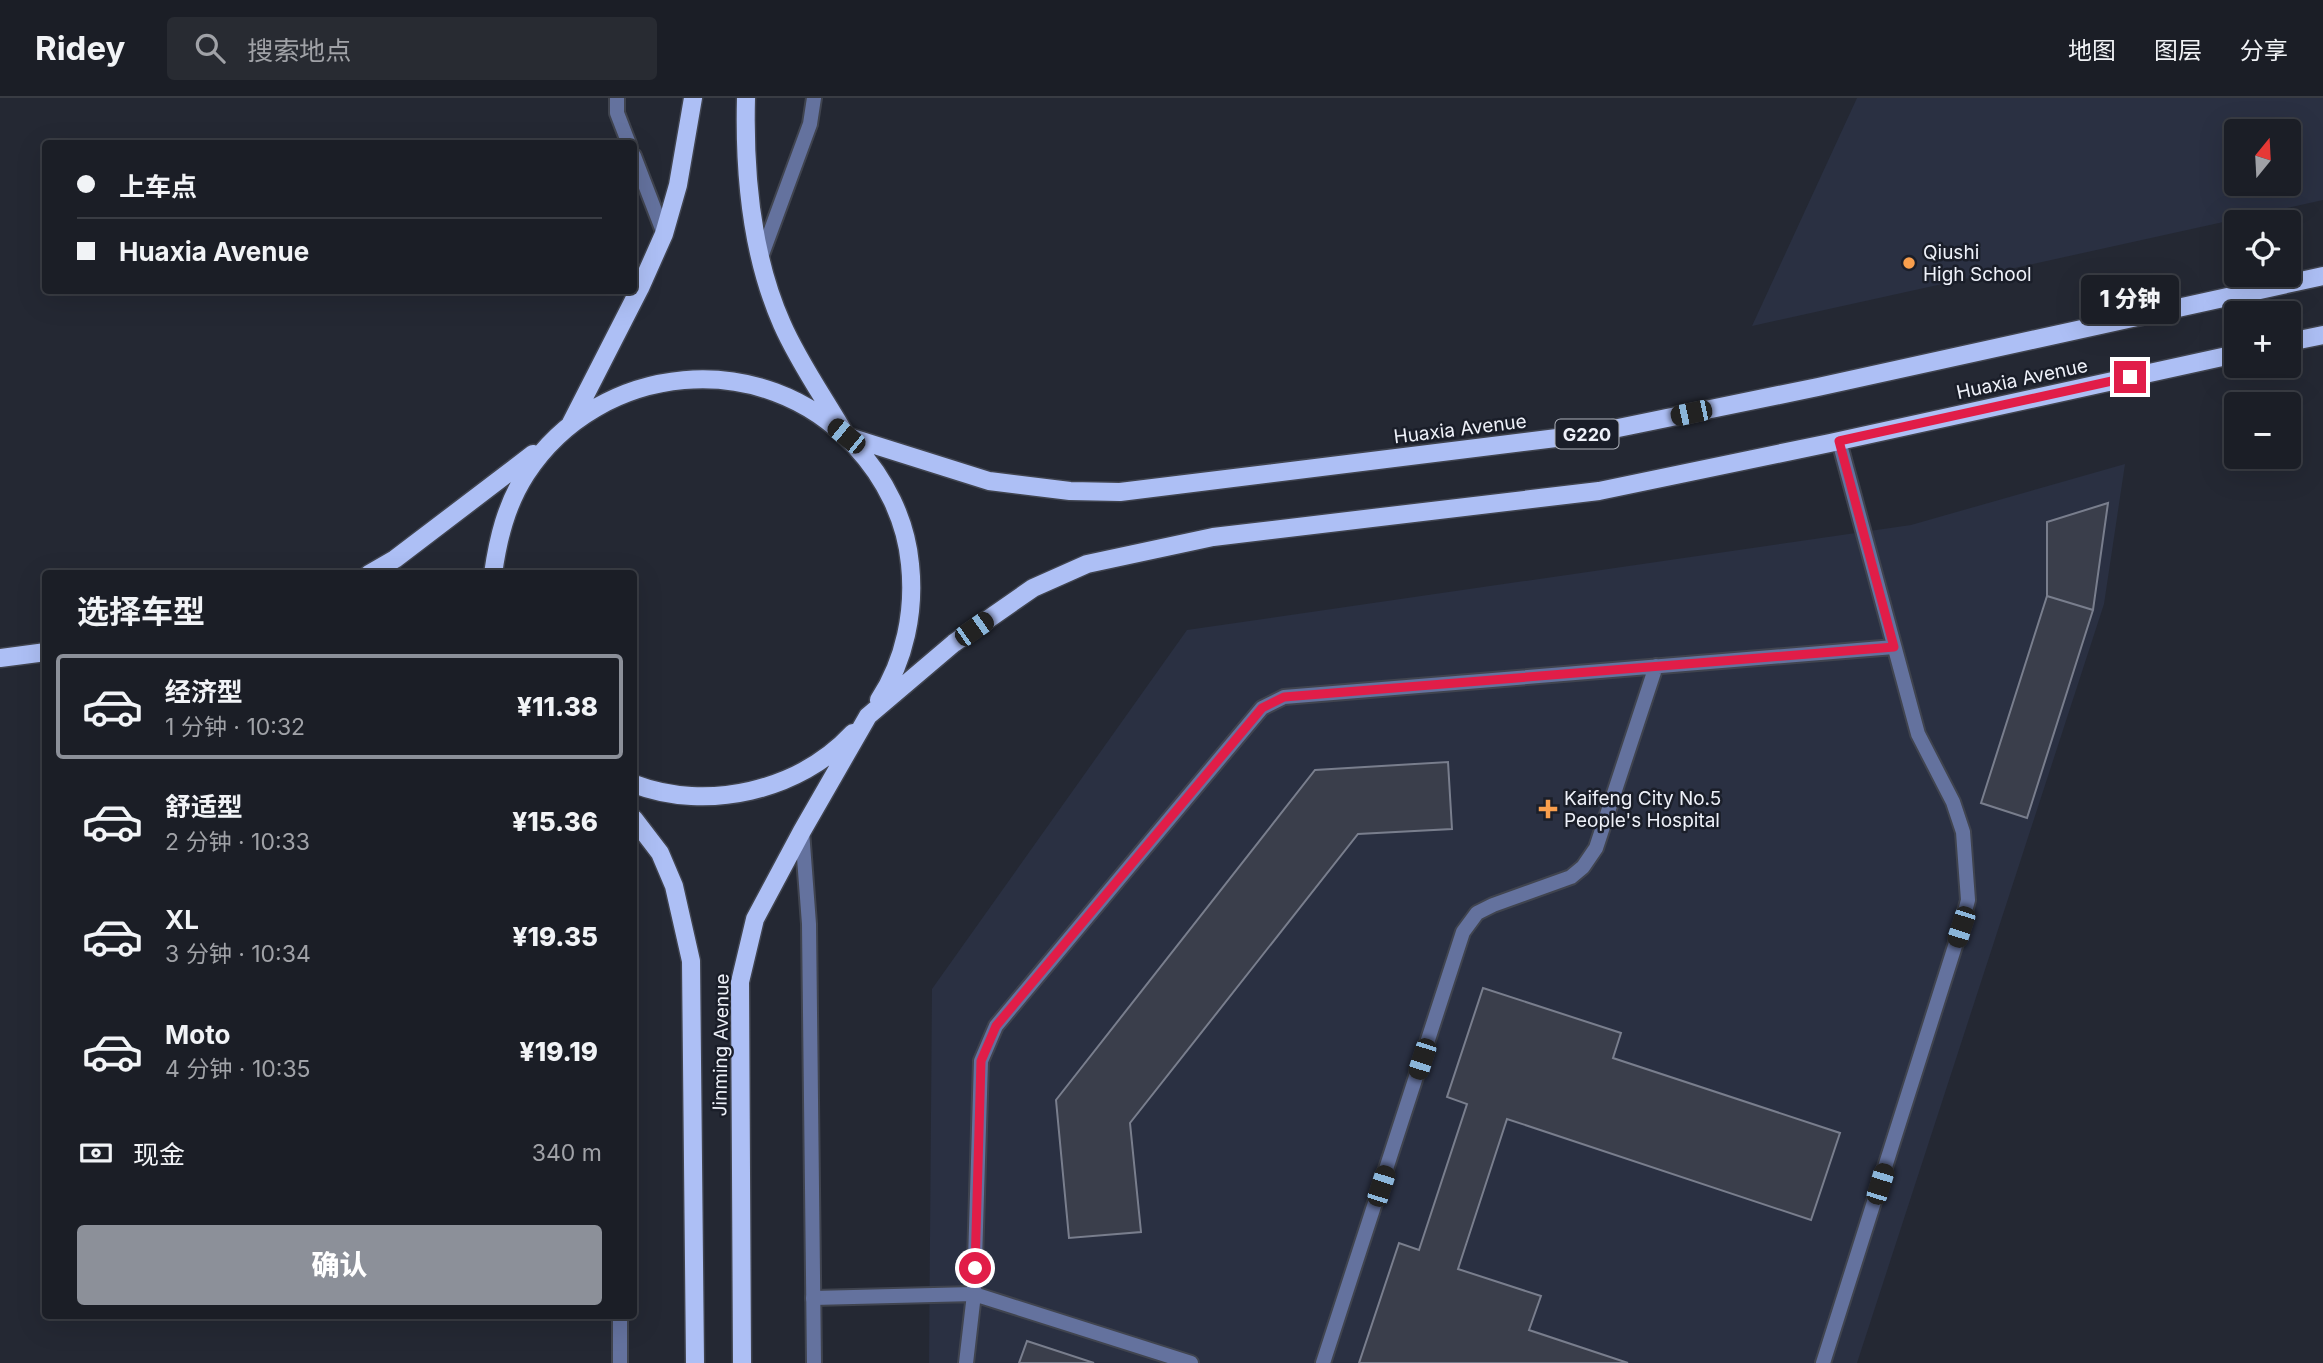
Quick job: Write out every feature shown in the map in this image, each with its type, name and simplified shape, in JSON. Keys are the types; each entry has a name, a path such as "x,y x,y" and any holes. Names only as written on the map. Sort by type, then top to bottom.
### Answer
{"main road":[{"path":"637,294 663,234 678,185 693,98"},
{"path":"746,98 751,209 760,261 782,324 846,436"},
{"name":"Huaxia Avenue","path":"846,436 989,481 1070,491 1120,492 1589,434 1818,387 2323,276"},
{"path":"494,570 498,539 509,506 525,475 546,447 566,428 637,294"},
{"path":"2301,340 2323,335"},
{"name":"Huaxia Avenue","path":"868,716 965,635 1033,588 1087,564 1213,537 1599,491 2224,357"},
{"path":"376,570 395,559 600,404 632,390 667,381 701,378 733,381 794,399 822,416 868,459 886,486 899,515 909,549 912,584 910,620 901,654 887,687 868,716 844,742 816,763 784,780 751,791 715,796 680,795 637,785"},
{"path":"0,658 42,653"},
{"name":"Jinming Avenue","path":"742,1363 740,982 755,919 868,716"},
{"name":"Jinming Avenue","path":"637,828 660,853 674,886 691,961 695,1363"}],"street":[{"path":"617,98 617,113 627,140"},
{"path":"760,261 810,124 814,98"},
{"path":"637,164 663,234"},
{"path":"1823,1363 1968,900 1963,832 1953,802 1918,734 1839,441"},
{"path":"966,1363 974,1294 981,1061 996,1026 1262,708 1284,697 1894,647"},
{"path":"1324,1363 1463,932 1477,913 1571,877 1583,867 1596,848 1656,666"},
{"path":"802,831 809,924 814,1363"},
{"path":"813,1298 974,1294 1191,1363"},
{"path":"620,1319 620,1363"}],"shaded area":[{"name":"Qiushi High School","path":"1857,98 2323,98 2323,200 2278,210 2224,210 2224,222 1752,326"},
{"name":"Kaifeng City No.5 People's Hospital","path":"2125,464 2104,604 1857,1363 929,1363 932,989 1187,630 1911,525"}],"building":[{"path":"2108,503 2093,610 2047,596 2047,522"},
{"path":"2047,596 2093,610 2027,818 1981,803"},
{"path":"1448,762 1452,829 1358,834 1130,1123 1141,1232 1069,1238 1056,1100 1315,770"},
{"path":"1483,988 1621,1033 1613,1058 1840,1133 1811,1220 1507,1119 1458,1269 1541,1296 1529,1330 1628,1363 1359,1363 1399,1243 1419,1250 1467,1104 1447,1097"},
{"path":"1027,1341 1094,1363 1019,1363"}],"place":[{"name":"Qiushi High School","path":"1909,263"},
{"name":"Kaifeng City No.5 People's Hospital","path":"1548,809"}],"route":[{"path":"975,1268 981,1061 996,1026 1262,708 1284,697 1894,647 1839,441 2130,377"}]}
